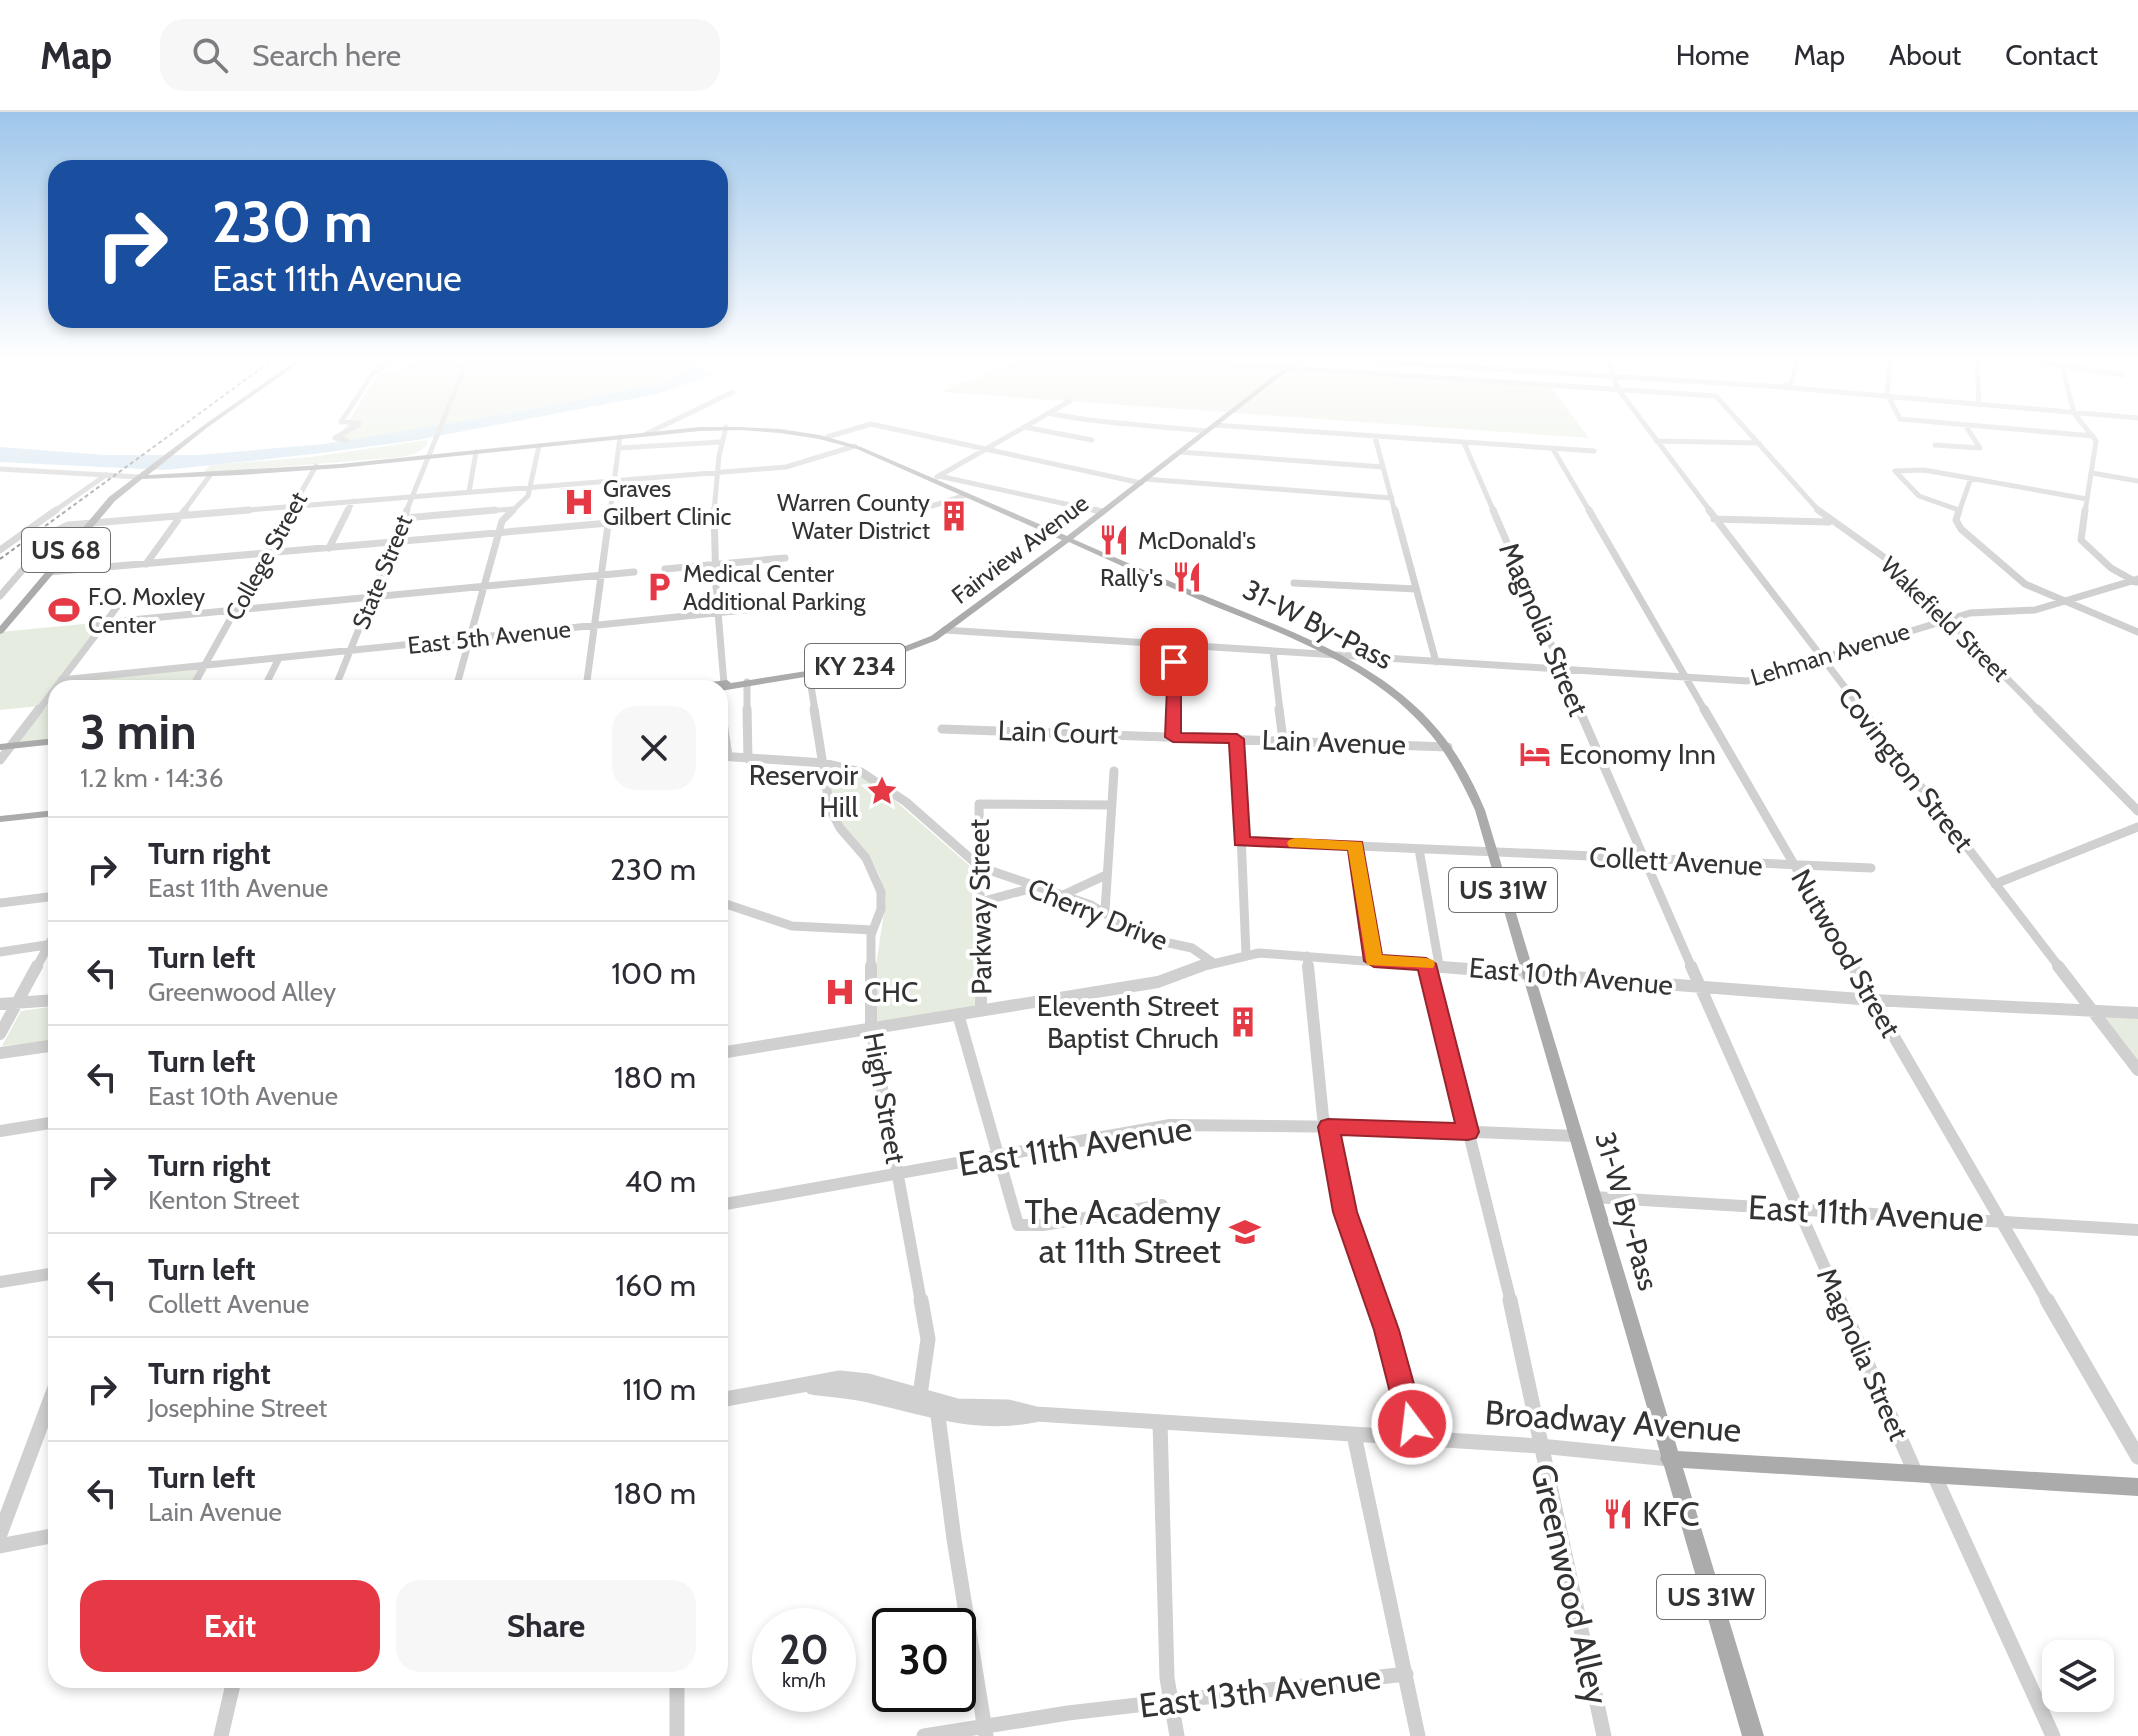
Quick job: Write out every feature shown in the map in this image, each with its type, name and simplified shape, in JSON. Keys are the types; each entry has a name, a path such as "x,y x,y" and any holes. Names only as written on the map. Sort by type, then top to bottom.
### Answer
{"main road":[{"path":"142,474 194,435"},
{"name":"31-W By-Pass","path":"430,456 639,435"},
{"name":"31-W By-Pass","path":"812,435 855,446 936,478 966,495 1332,655 1397,696 1424,719 1448,747 1468,780 1492,853 1753,1736"},
{"name":"Fairview Avenue","path":"728,685 878,661 922,644 1067,539 1201,435"},
{"path":"389,460 419,454 434,443 438,451 465,453"},
{"name":"US 31W","path":"142,474 211,474 430,456"},
{"name":"US 68","path":"0,631 88,524 142,474"},
{"path":"5,747 48,742"},
{"path":"0,819 48,814"},
{"name":"Broadway Avenue","path":"1669,1459 2138,1487"}],"street":[{"path":"337,435 335,438 346,440"},
{"name":"State Street","path":"338,680 437,435"},
{"path":"720,435 712,469 716,473 722,680"},
{"path":"827,437 834,435"},
{"path":"918,435 1143,481 1392,498"},
{"path":"936,478 1010,435"},
{"path":"1065,435 1092,440"},
{"path":"1345,435 1594,451"},
{"name":"Covington Street","path":"1651,435 2138,1070"},
{"name":"Wakefield Street","path":"1751,435 1831,522 1895,565 2138,811"},
{"path":"1935,445 1980,448 1971,435"},
{"path":"2079,435 2093,436 2096,441 2082,543 2116,571 2136,581"},
{"path":"587,680 620,437"},
{"path":"1375,437 1436,662"},
{"path":"1656,441 1759,443"},
{"path":"619,448 717,442"},
{"name":"Magnolia Street","path":"1464,443 1799,1210 2053,1736"},
{"path":"458,680 498,533 504,517 525,501 539,446"},
{"path":"0,596 56,531 66,526 794,466 855,446"},
{"name":"Nutwood Street","path":"1553,449 2138,1457"},
{"path":"469,492 476,452"},
{"path":"1180,452 1383,467"},
{"name":"College Street","path":"197,680 316,466"},
{"path":"0,469 142,474"},
{"path":"1959,510 1919,496 1895,471 1917,469 2087,499"},
{"path":"2092,473 2138,481"},
{"path":"146,564 211,474"},
{"path":"0,550 107,475"},
{"path":"936,478 1102,512"},
{"path":"1971,478 1956,520 1958,525 2013,576 2032,588 2138,632"},
{"path":"932,506 966,495"},
{"path":"329,548 353,501"},
{"path":"405,518 514,508"},
{"path":"1714,519 1831,522"},
{"path":"49,572 609,523"},
{"path":"665,569 785,558"},
{"path":"89,624 634,572"},
{"name":"Lehman Avenue","path":"945,630 1747,681 1948,619 2001,609 2029,611 2136,581"},
{"path":"1294,583 1416,589"},
{"path":"61,680 120,603"},
{"name":"East 5th Avenue","path":"61,680 773,607"},
{"path":"1173,737 1175,646"},
{"path":"1273,652 1283,740"},
{"path":"268,680 279,658"},
{"name":"High Street","path":"809,673 833,817 866,858 879,887 881,909 873,930 871,1028 928,1339 919,1402"},
{"path":"748,759 752,681"},
{"path":"0,760 5,747 48,696"},
{"name":"Lain Court","path":"942,729 1173,737"},
{"name":"Lain Avenue","path":"1173,737 1448,747"},
{"path":"1237,739 1246,954"},
{"name":"Cherry Drive","path":"728,756 824,763 875,779 980,867 1105,911 1146,938 1192,948 1212,962"},
{"path":"1105,911 1114,771"},
{"name":"Parkway Street","path":"981,1010 979,804 1111,805"},
{"path":"1995,884 2138,827"},
{"name":"Collett Avenue","path":"1241,841 1871,868"},
{"path":"1356,846 1374,961"},
{"name":"Greenwood Alley","path":"1419,849 1433,964 1468,1132 1515,1321 1604,1736"},
{"path":"1063,895 1106,875"},
{"path":"980,902 1035,887"},
{"path":"0,903 48,897"},
{"path":"728,905 785,925 873,930"},
{"path":"0,952 48,945"},
{"path":"0,1034 48,951"},
{"name":"East 10th Avenue","path":"728,1052 1158,982 1212,962 1246,954 1433,964 1873,1000 2096,1014 2138,1013"},
{"path":"1307,956 1323,1117 1328,1127 1345,1212 1382,1317 1412,1424 1409,1439"},
{"path":"0,1004 48,1001"},
{"path":"958,1014 1014,1217 1022,1227 1162,1205"},
{"path":"0,1053 48,1046"},
{"path":"0,1131 48,1123"},
{"name":"East 11th Avenue","path":"728,1204 1170,1125 1576,1136"},
{"name":"East 11th Avenue","path":"1593,1197 2138,1230"},
{"path":"0,1282 48,1274"},
{"path":"728,1399 802,1386 919,1402"},
{"name":"Broadway Avenue","path":"919,1402 1008,1407 1036,1414 1540,1446 1669,1459"},
{"name":"Broadway Avenue","path":"919,1402 938,1416 956,1420 1008,1422 1036,1414"},
{"path":"0,1534 48,1406"},
{"path":"938,1416 954,1539 986,1731"},
{"path":"1160,1422 1169,1702 1177,1736"},
{"path":"1354,1435 1418,1736"},
{"path":"0,1546 48,1537"},
{"name":"East 13th Avenue","path":"924,1736 986,1731 1074,1712 1406,1674"},
{"path":"221,1736 232,1688"},
{"path":"677,1688 677,1736"}],"shaded area":[{"path":"340,435 380,435 336,442"},
{"path":"1544,435 1587,435 1589,438"},
{"path":"427,440 427,446 401,457 203,473 210,465 311,457"},
{"path":"104,622 61,679 206,666 198,680 48,680 48,742 9,746 39,706 0,710 0,632"},
{"path":"829,767 859,776 891,797 971,867 976,1006 877,1020 875,972 886,899 870,856 839,821 832,803"},
{"path":"48,1007 48,1041 2,1046 21,1011"},
{"path":"2138,1013 2138,1069 2096,1014"}],"water":[{"path":"380,435 444,435 313,454 165,470 0,462 0,447 105,455 197,455 324,444"}],"railway":[{"path":"0,559 170,435"}],"slow traffic":[{"path":"1295,843 1356,846 1374,961 1426,964"}],"place":[{"name":"Graves Gilbert Clinic","path":"579,502"},
{"name":"Warren County Water District","path":"954,516"},
{"name":"McDonald's","path":"1114,540"},
{"name":"Rally's","path":"1187,577"},
{"name":"Medical Center Additional Parking","path":"659,587"},
{"name":"F.O. Moxley Center","path":"64,610"},
{"name":"Economy Inn","path":"1535,754"},
{"name":"Reservoir Hill","path":"882,791"},
{"name":"CHC","path":"840,992"},
{"name":"Eleventh Street Baptist Chruch","path":"1243,1022"},
{"name":"The Academy at 11th Street","path":"1245,1232"},
{"name":"KFC","path":"1618,1514"}],"route":[{"path":"1174,662 1173,737 1237,739 1241,841 1356,846 1374,961 1426,964 1468,1132 1328,1127 1345,1212 1365,1263 1412,1424"}]}
